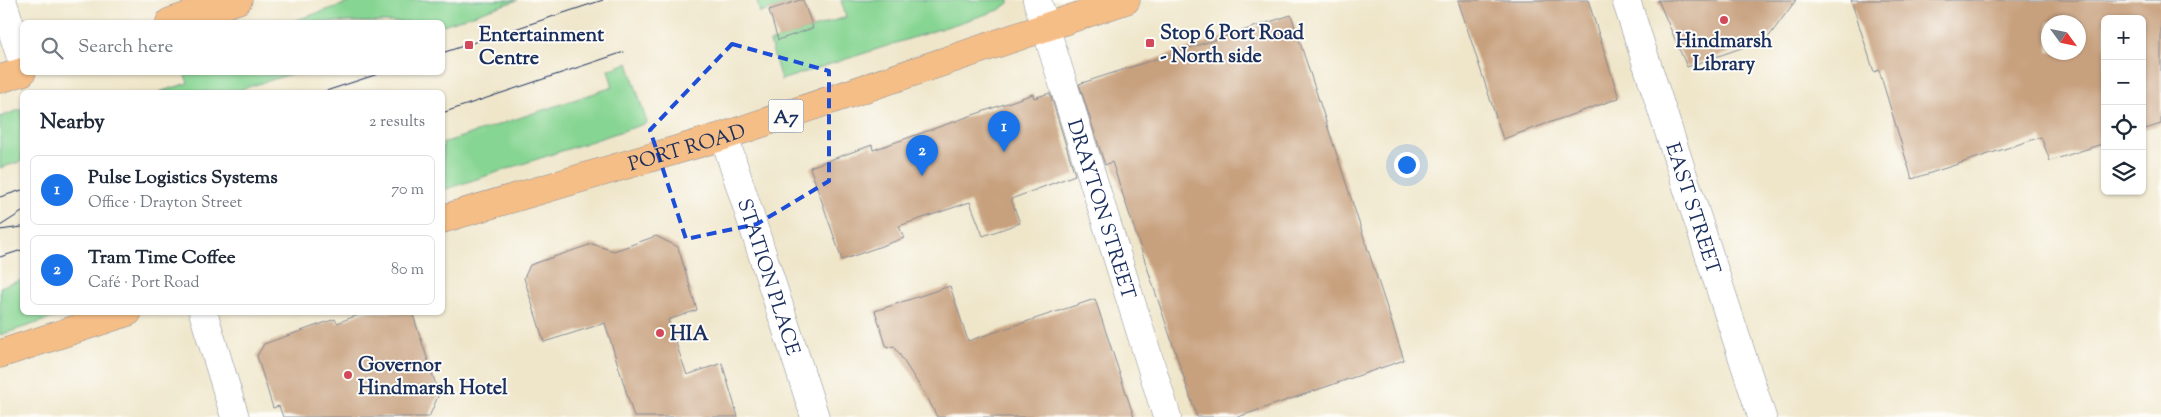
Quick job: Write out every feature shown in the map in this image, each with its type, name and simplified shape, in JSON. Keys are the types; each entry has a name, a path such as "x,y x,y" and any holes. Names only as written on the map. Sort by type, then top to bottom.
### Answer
{"highway":[{"path":"176,20 238,0"},
{"name":"PORT ROAD","path":"445,218 724,136 1126,0"},
{"path":"0,79 20,73"},
{"path":"0,354 119,315"}],"street":[{"path":"2,0 20,55"},
{"name":"DRAYTON STREET","path":"1037,0 1167,417"},
{"name":"EAST STREET","path":"1626,0 1762,417"},
{"name":"STATION PLACE","path":"724,136 815,417"},
{"path":"204,315 235,417"}],"highlighted area":[{"path":"732,44 829,71 829,181 757,224 686,239 650,130"}],"green space":[{"path":"357,0 518,0 445,24 445,20 296,20"},
{"path":"800,0 760,13 757,1"},
{"path":"841,0 1009,0 1009,3 999,10 781,80 770,42 846,17"},
{"path":"628,63 647,123 445,189 445,142 613,87 608,70"},
{"path":"185,75 287,75 239,90 165,90 188,83"},
{"path":"20,110 20,162 0,168 0,117"},
{"path":"20,281 20,315 62,315 0,335 0,287"}],"building":[{"path":"803,0 813,28 778,40 769,10"},
{"path":"1458,0 1588,0 1619,98 1503,139"},
{"name":"Hindmarsh Library","path":"1658,0 1796,0 1767,39 1687,67"},
{"path":"1851,0 2161,0 2161,124 2146,129 2146,15 2101,15 2101,144 2050,161 2041,137 1912,179 1879,70 1874,72"},
{"path":"1291,15 1404,360 1238,417 1197,417 1112,162 1105,165 1079,84"},
{"path":"1050,93 1075,175 1011,199 1020,223 983,236 970,202 899,226 904,238 842,260 810,167 872,145 873,150 1033,94 1034,98"},
{"name":"HIA","path":"656,236 678,247 697,310 668,320 687,375 722,363 738,417 634,417 605,323 544,342 524,278 530,265 592,244 614,251"},
{"path":"950,286 968,341 1095,299 1134,417 937,417 928,399 894,346 887,348 875,311"},
{"name":"Governor Hindmarsh Hotel","path":"358,315 413,315 439,394 429,417 283,417 279,406 273,408 257,356 264,344 335,319 337,323"}],"tram line":[{"path":"445,52 603,0"},
{"path":"445,112 624,52"},
{"path":"329,90 375,75"},
{"path":"0,197 20,191"},
{"path":"0,226 20,213"},
{"path":"0,230 20,227"},
{"path":"0,257 20,251"}],"place":[{"name":"Hindmarsh Library","path":"1724,20"},
{"name":"Stop 6 Port Road - North side","path":"1150,43"},
{"name":"Entertainment Centre","path":"469,45"},
{"name":"Pulse Logistics Systems","path":"1004,152"},
{"name":"Tram Time Coffee","path":"922,176"},
{"name":"HIA","path":"660,333"},
{"name":"Governor Hindmarsh Hotel","path":"348,375"}]}
